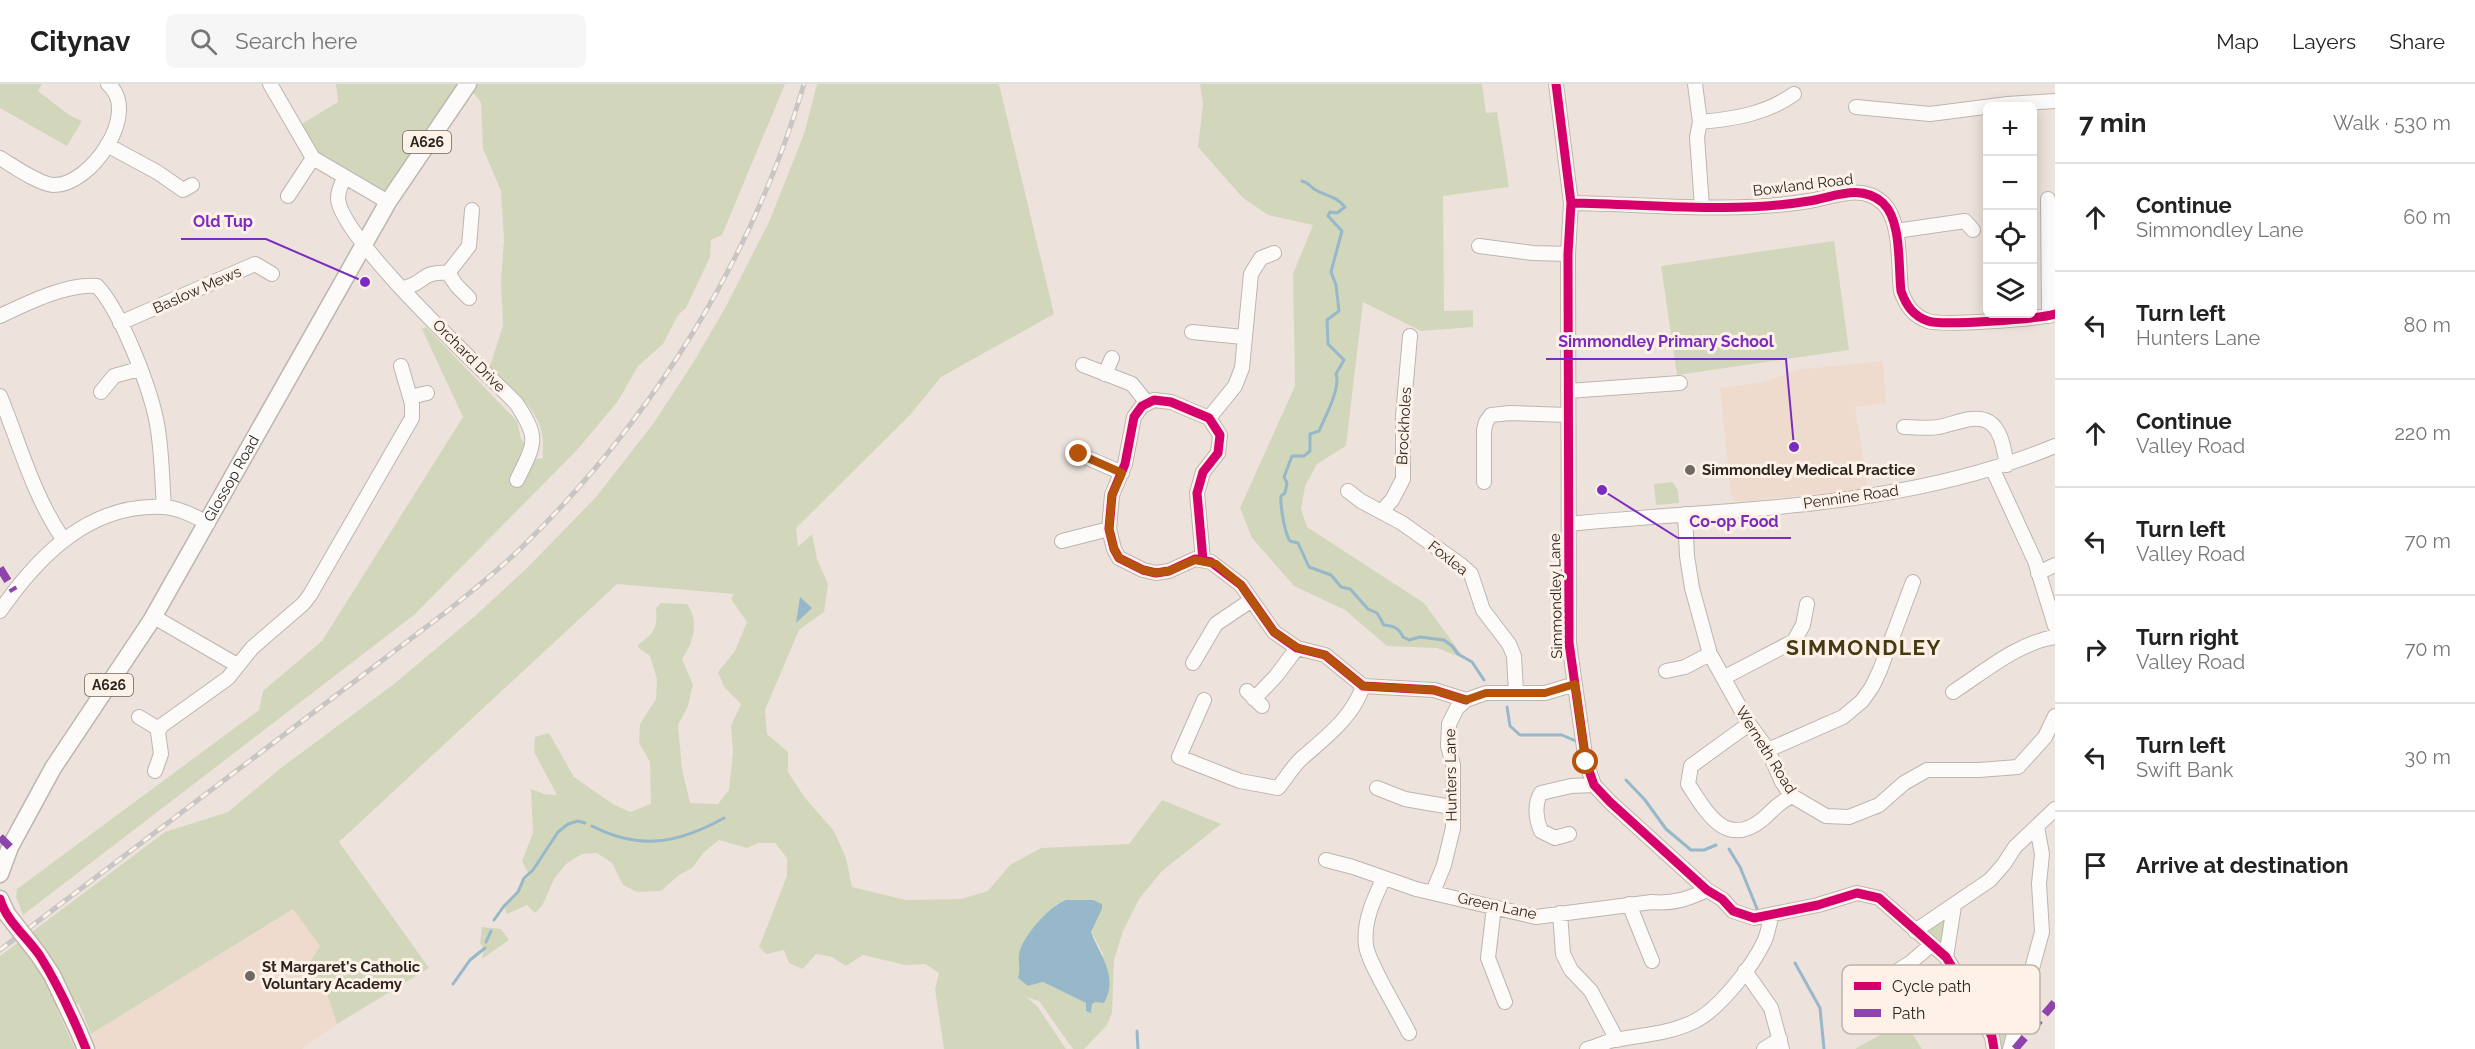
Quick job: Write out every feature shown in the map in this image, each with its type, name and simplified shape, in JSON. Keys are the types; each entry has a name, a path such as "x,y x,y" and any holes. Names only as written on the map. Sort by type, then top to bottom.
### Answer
{"main road":[{"name":"Glossop Road","path":"0,874 10,847 53,768 154,617 388,202 468,84"},
{"path":"0,899 7,914 52,975 86,1049"}],"street":[{"path":"0,158 52,185 67,183 79,178 107,145 117,125 121,110 119,98 108,84"},
{"path":"270,84 314,158 388,202"},
{"name":"Simmondley Lane","path":"1556,84 1571,203 1568,254 1569,643 1586,762 1594,785 1707,890 1722,898 1733,911 1754,918 1818,905 1857,893 1879,898 1946,957"},
{"path":"1695,84 1700,122 1696,137 1701,207"},
{"path":"1700,122 1738,118 1760,112 1782,103 1794,94"},
{"path":"1856,107 1930,114 2008,104 2055,101"},
{"path":"107,145 157,172 183,190 192,185"},
{"path":"288,196 314,158"},
{"name":"Orchard Drive","path":"345,177 339,187 338,199 342,210 365,246 420,308 516,403 529,422 534,446 517,480"},
{"name":"Bowland Road","path":"1571,203 1701,207 1764,206 1810,201 1850,191 1867,194 1881,201 1890,212 1896,231 1901,291 1904,301 1913,314 1929,322 2052,315"},
{"path":"2048,199 2052,315"},
{"path":"448,273 469,246 472,210"},
{"path":"1896,231 1965,221 1973,230"},
{"path":"1479,246 1533,253 1568,254"},
{"path":"1209,418 1235,386 1242,368 1251,273 1262,258 1274,253"},
{"name":"Baslow Mews","path":"120,323 255,264 272,274"},
{"path":"403,288 412,287 424,276 434,272 448,273"},
{"path":"448,273 469,297"},
{"path":"0,316 59,291 84,285 98,286 113,305 150,397 158,425 164,507"},
{"path":"1192,332 1244,337"},
{"name":"Brockholes","path":"1382,511 1392,500 1402,479 1403,416 1410,336"},
{"path":"1105,374 1112,358"},
{"path":"1083,365 1132,384 1147,403"},
{"path":"159,729 232,674 252,648 303,604 310,595 412,418 410,397 401,366"},
{"path":"101,392 114,376 139,369"},
{"path":"1568,391 1680,383"},
{"path":"410,397 427,393"},
{"path":"0,396 35,489 47,516 63,539"},
{"path":"1203,560 1197,493 1203,472 1218,453 1220,435 1209,418 1171,402 1161,400 1147,403 1134,417 1122,473 1112,495 1109,529 1119,558 1143,570 1156,573 1169,571 1195,560 1216,564 1241,585 1250,601 1274,632 1298,648 1325,655 1363,686 1434,690 1466,700 1486,693 1545,693 1575,684"},
{"path":"1484,482 1484,430 1491,415 1510,413 1568,415"},
{"path":"1904,427 1936,427 1981,419 1989,422 1997,430 2000,467 2055,626"},
{"name":"Pennine Road","path":"1569,524 1862,498 1929,485 2000,467 2055,446"},
{"path":"1079,454 1122,473"},
{"name":"Foxlea","path":"1348,491 1361,501 1382,511 1471,574 1483,610 1509,644 1514,656 1516,692"},
{"path":"0,611 36,565 63,539 96,521 120,513 164,507 207,523"},
{"name":"Werneth Road","path":"1685,514 1687,556 1692,588 1710,654 1749,724 1768,750 1782,782 1792,796 1826,816 1849,817 1879,805 1904,783 1928,771 1979,771 2018,767 2045,737 2055,716"},
{"path":"1062,541 1109,529"},
{"path":"2038,573 2055,565"},
{"path":"1768,750 1843,717 1862,701 1880,670 1911,588 1896,588"},
{"path":"1192,656 1216,624 1250,601"},
{"path":"1723,678 1794,641 1803,625 1807,604"},
{"path":"154,617 237,665"},
{"path":"1953,692 2022,648 2037,641 2055,637"},
{"path":"1254,699 1298,648"},
{"path":"1666,671 1684,667 1710,654"},
{"path":"1204,700 1179,757 1240,781 1278,788 1301,759 1320,745 1342,721 1360,695 1363,686"},
{"name":"Hunters Lane","path":"1433,892 1444,865 1453,828 1451,807 1453,765 1448,746 1449,723 1466,700"},
{"path":"139,717 159,729"},
{"path":"1749,724 1690,766 1688,784 1718,824 1731,831 1746,830 1778,803 1792,796"},
{"path":"155,771 161,754 159,729"},
{"path":"1569,834 1555,838 1541,831 1537,816 1539,787 1594,785"},
{"path":"1377,788 1405,799 1451,807"},
{"path":"1915,931 1990,880 2015,847 2054,811"},
{"path":"2033,965 2042,932 2039,884 2042,854 2037,827"},
{"name":"Green Lane","path":"1326,860 1433,892 1536,916 1629,904 1670,903 1707,890"},
{"path":"1384,878 1370,915 1365,946 1409,1033"},
{"path":"1629,904 1652,961"},
{"path":"1951,965 1946,957 1954,906"},
{"path":"1494,907 1488,958 1505,1002"},
{"path":"1560,913 1559,930 1563,954 1571,970 1591,991 1617,1040"},
{"path":"1587,1049 1617,1040 1647,1036 1693,1022 1705,1015 1728,993 1745,971 1765,940 1772,915"},
{"path":"1907,965 1931,945"},
{"path":"1745,971 1771,1008 1781,1044 1764,1049"},
{"path":"1991,1034 1994,1049"},
{"path":"2010,1049 2014,1034"}],"shaded area":[{"path":"1883,361 1886,403 1855,407 1868,489 1735,502 1731,495 1720,388 1765,382 1796,370"},
{"name":"St Margaret's Catholic Voluntary Academy","path":"294,909 320,946 308,965 325,988 337,1024 302,1049 97,1049 91,1034"}],"green space":[{"path":"0,84 42,84 38,91 69,115 82,121 67,146 0,108"},
{"path":"336,84 464,84 387,199 314,155 298,126 338,102"},
{"path":"474,84 785,84 722,235 711,240 710,257 686,308 678,315 663,344 638,366 618,401 577,450 414,615 23,915 16,897 17,889 259,710 263,691 322,641 463,417 422,329 426,327 517,421 521,439 536,459 543,458 543,437 535,415 505,382 489,369 503,326 501,281 504,240 501,191 483,149 481,102 470,89"},
{"path":"817,84 999,84 1054,314 941,377 910,415 796,528 798,547 812,534 817,559 828,584 824,612 799,630 765,710 767,734 788,752 788,772 805,798 834,831 846,858 852,887 906,900 961,899 988,891 1010,865 1041,848 1129,844 1162,800 1221,824 1162,871 1139,899 1123,931 1114,960 1112,1013 1107,1025 1084,1049 1073,1049 1039,1001 1026,997 1037,1006 1066,1049 944,1049 935,989 939,973 925,964 905,965 863,955 846,966 832,957 816,954 803,969 789,963 784,950 766,954 759,947 787,876 787,858 775,843 758,843 747,848 719,840 704,852 692,868 679,875 661,891 637,892 623,885 612,863 597,853 582,854 566,864 554,879 543,904 535,913 527,905 507,914 504,907 519,893 529,874 522,861 533,833 531,789 544,794 557,795 534,752 535,737 549,733 574,777 613,804 630,812 651,804 650,762 639,743 640,724 656,699 657,679 650,656 638,645 654,630 656,608 661,603 687,604 693,618 694,632 682,659 693,685 688,706 678,725 682,769 690,803 718,804 729,790 733,752 731,726 741,704 724,687 718,672 735,651 747,622 731,599 734,594 617,584 339,842 429,968 337,1024 325,988 308,965 320,946 293,909 91,1034 79,1004 57,1009 75,1049 0,1049 0,956 165,832 228,812 281,768 394,684 475,616 527,568 596,497 653,424 693,363 725,308 769,222 804,134","holes":["1058,903 1102,909 1091,931 1103,954 1096,1002 1092,1004 1091,1013 1086,1003 1043,982 1028,986 1019,974 1019,954 1027,937 1041,919"]},
{"path":"1200,84 1482,84 1486,113 1497,112 1509,187 1443,196 1444,311 1473,310 1473,327 1421,331 1363,302 1346,446 1317,464 1305,486 1301,509 1307,527 1424,603 1465,659 1437,648 1387,646 1345,610 1294,586 1252,538 1240,508 1295,386 1293,274 1313,225 1268,215 1243,198 1198,147 1203,104"},
{"path":"1834,241 1849,350 1677,375 1661,266"},
{"path":"1673,482 1678,491 1679,503 1656,505 1654,484"},
{"path":"1946,918 1943,947 1926,933 1928,928"},
{"path":"482,927 501,929 509,940 482,959 484,949 480,943"},
{"path":"1882,1034 1913,1034 1922,1049 1856,1049"},
{"path":"1992,1034 2010,1034 2006,1049 1998,1049"}],"water":[{"path":"800,597 812,608 796,623"},
{"path":"1066,900 1093,900 1102,904 1102,909 1091,932 1106,966 1110,984 1104,1003 1092,1004 1091,1013 1086,1011 1086,1003 1043,982 1028,986 1018,978 1019,954 1025,939 1044,915"}],"waterway":[{"path":"1302,181 1337,200 1345,207 1337,213 1330,212 1328,216 1342,231 1331,272 1336,285 1339,311 1327,320 1328,344 1344,360 1336,374 1334,394 1319,431 1310,434 1310,451 1304,456 1292,456 1284,477 1287,483 1285,493 1281,496 1281,506 1288,537 1290,541 1298,543 1309,567 1331,575 1341,587 1350,589 1368,609 1377,613 1384,625 1396,628 1403,637 1409,640 1420,637 1444,640 1458,654 1472,662 1484,680"},
{"path":"1507,707 1510,726 1520,735 1562,735 1578,742"},
{"path":"1626,780 1645,800 1666,829 1691,850 1704,850 1716,845"},
{"path":"592,826 627,839 659,841 691,833 724,818"},
{"path":"494,920 518,892 524,878 533,870 558,832 568,824 578,821 585,823"},
{"path":"1729,849 1740,867 1758,911"},
{"path":"486,942 491,931"},
{"path":"453,984 470,960 485,948"},
{"path":"1795,963 1820,1008 1824,1049"},
{"path":"1137,1031 1138,1049"}],"railway":[{"path":"0,950 446,612 513,556 569,498 614,446 655,391 693,333 727,273 757,212 783,149 804,84"}],"marked path":[{"path":"0,568 14,591"},
{"path":"0,837 10,847"},
{"path":"2040,1020 2055,1002"},
{"path":"2015,1049 2028,1034"}],"cycle path":[{"path":"1556,84 1571,203 1568,254 1569,643 1586,762 1594,785 1707,890 1722,899 1733,911 1754,918 1818,905 1857,893 1879,898 1946,957 1951,965"},
{"path":"1571,203 1720,208 1780,205 1847,193 1866,194 1875,197 1889,211 1898,244 1901,291 1908,305 1918,316 1928,321 1951,323 2011,320 2055,314"},
{"path":"1203,560 1197,493 1203,472 1218,453 1220,435 1209,418 1171,402 1154,400 1142,406 1134,417 1125,464 1112,495 1109,529 1119,558 1143,570 1156,573 1169,571 1195,559 1211,562 1241,585 1274,632 1297,648 1325,655 1363,686 1434,690 1466,700"},
{"path":"0,899 7,915 47,967 86,1049"},
{"path":"1991,1034 1994,1049"}],"place":[{"name":"Old Tup","path":"365,282"},
{"name":"Simmondley Primary School","path":"1794,447"},
{"name":"Simmondley Medical Practice","path":"1690,470"},
{"name":"Co-op Food","path":"1602,490"},
{"name":"St Margaret's Catholic Voluntary Academy","path":"250,976"}],"district":[{"name":"SIMMONDLEY","path":"1864,647"}],"route":[{"path":"1079,454 1122,473 1112,495 1109,529 1114,549 1119,558 1126,563 1156,573 1178,568 1195,560 1206,560 1216,564 1241,585 1250,601 1274,632 1306,652 1325,655 1363,686 1434,690 1450,697 1466,700 1486,693 1545,693 1575,684 1586,762"}]}
